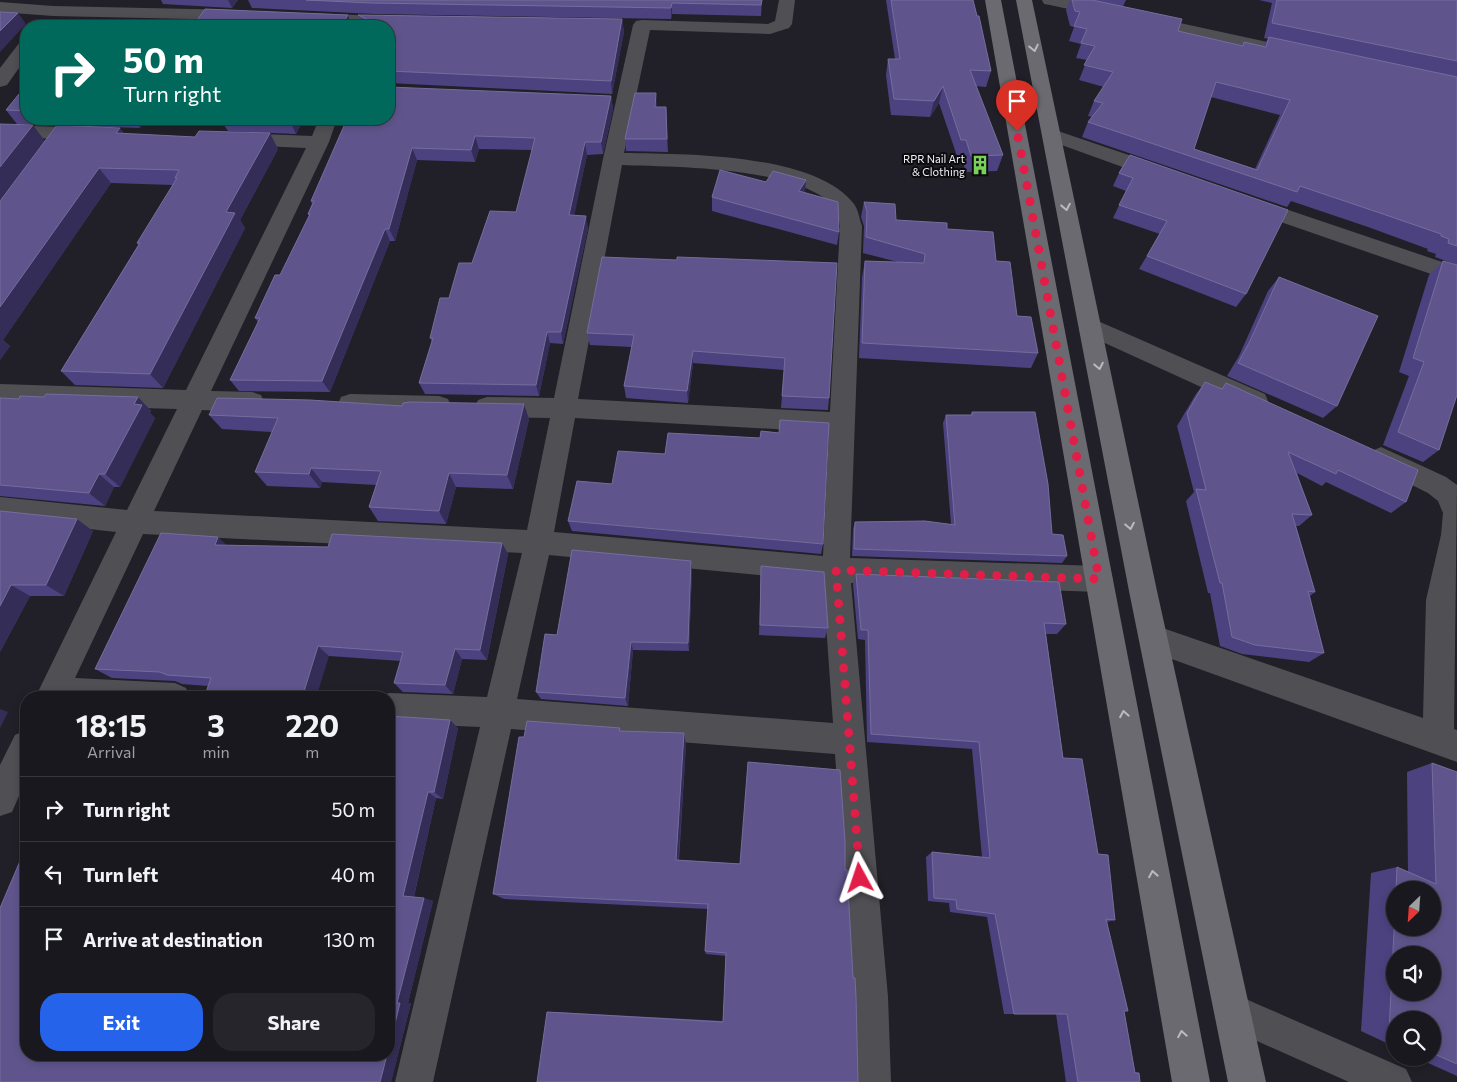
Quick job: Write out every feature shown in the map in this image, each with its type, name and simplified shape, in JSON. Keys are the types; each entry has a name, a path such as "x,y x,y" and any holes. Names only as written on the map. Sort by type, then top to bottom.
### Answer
{"main road":[{"path":"993,0 1191,1082"},
{"path":"1024,0 1154,639 1247,1082"}],"street":[{"path":"414,1082 538,542 613,160 616,102 632,25 770,29 783,24 788,0"},
{"path":"1050,0 1318,58"},
{"path":"47,20 58,6"},
{"path":"0,7 243,7 258,16"},
{"path":"297,17 330,20"},
{"path":"0,80 20,54"},
{"path":"0,80 20,80"},
{"path":"53,691 326,125"},
{"path":"0,131 66,138"},
{"path":"1052,135 1174,178"},
{"path":"221,138 319,142"},
{"path":"613,160 715,162 777,172 803,180 830,194 846,209 851,226 836,570 870,997 872,1082"},
{"path":"1231,197 1457,275"},
{"path":"1091,327 1278,411"},
{"path":"0,394 271,402"},
{"path":"330,404 564,408 843,423"},
{"path":"1154,639 1447,742 1440,600 1455,535 1456,513 1453,501 1449,494 1438,485 1358,447"},
{"path":"0,508 135,522 538,542 836,570 1099,579"},
{"path":"395,708 498,713 849,740"},
{"path":"0,800 20,758"},
{"path":"1232,1011 1392,1082"}],"building":[{"path":"306,0 762,0 761,5 672,3 671,8 371,3"},
{"path":"891,0 973,0 977,16 979,16 991,71 970,70 1003,155 971,156 966,140 961,140 943,86 934,101 894,99 888,59 900,59"},
{"path":"1072,0 1092,0 1182,19 1178,31 1243,46 1244,42 1266,47 1269,37 1457,77 1457,246 1448,243 1449,239 1441,236 1441,234 1300,186 1297,192 1088,122 1103,103 1094,101 1113,72 1084,65 1095,46 1081,43 1087,29 1074,26 1080,12 1075,11","holes":["1216,82 1290,100 1257,170 1194,149"]},
{"path":"1277,0 1457,0 1457,61 1272,23"},
{"path":"205,9 348,15 345,20 197,20"},
{"path":"0,12 18,13 0,31"},
{"path":"358,15 622,19 611,81 395,71 395,20 368,20"},
{"path":"395,87 611,96 601,142 585,142 569,215 586,216 561,332 547,332 536,385 419,383 433,338 430,338 440,298 449,298 459,263 472,263 490,211 516,212 535,138 475,136 471,150 412,148 389,229 385,229 322,381 230,380 260,318 255,318 275,275 280,275 310,214 308,214 314,201 311,201 344,125 395,125"},
{"path":"635,93 656,93 655,107 666,107 667,139 625,139"},
{"path":"19,94 20,94 20,111 6,110"},
{"path":"0,124 33,125 0,167"},
{"path":"57,125 120,128 116,133 195,137 199,131 270,133 226,212 235,213 150,374 61,371 140,243 137,243 177,178 175,178 179,170 99,168 0,307 0,201"},
{"path":"1130,155 1288,210 1246,294 1147,256 1167,221 1119,205 1133,178 1119,173"},
{"path":"720,170 766,182 773,171 806,180 799,191 838,202 839,232 712,197"},
{"path":"864,202 895,204 896,220 947,223 947,229 993,232 996,261 1010,262 1017,316 1031,317 1038,353 862,343 865,261 924,263 925,254 866,237 867,211"},
{"path":"602,257 677,260 677,257 837,263 829,398 782,396 785,358 693,351 687,391 624,386 634,335 587,333"},
{"path":"1443,261 1457,265 1457,395 1439,450 1398,432 1424,362 1413,358"},
{"path":"1279,277 1378,316 1337,406 1238,363"},
{"path":"1205,382 1222,389 1226,383 1418,470 1406,502 1338,470 1336,474 1288,452 1312,515 1292,514 1315,592 1308,591 1324,653 1255,645 1232,637 1222,583 1220,583 1196,489 1206,490 1187,413"},
{"path":"46,394 138,397 134,404 142,405 105,474 99,474 89,493 0,485 0,398 19,399 20,396 44,397"},
{"path":"217,398 310,400 402,406 403,403 410,402 524,404 507,475 449,473 439,511 369,507 381,471 311,468 309,474 255,472 278,418 209,415"},
{"path":"972,412 1035,412 1048,484 1052,534 1063,535 1067,556 854,549 855,522 925,521 955,525 946,415 972,415"},
{"path":"780,420 829,423 823,544 568,521 577,481 612,484 618,451 665,454 668,433 760,438 761,431 779,433"},
{"path":"0,511 77,519 46,585 11,585 0,606"},
{"path":"161,533 218,537 215,545 328,547 332,534 502,543 480,650 455,649 445,685 394,683 403,652 318,646 304,691 206,691 211,678 167,675 160,672 95,669"},
{"path":"572,550 691,561 688,643 631,642 625,698 536,692 545,634 557,635"},
{"path":"761,566 824,572 828,628 760,625"},
{"path":"856,574 1059,582 1066,624 1044,623 1063,758 1082,759 1098,854 1108,855 1115,920 1106,919 1128,1011 1124,1011 1135,1073 1139,1073 1140,1082 1078,1082 1067,1014 1014,1014 995,914 957,909 956,900 934,898 932,852 990,858 979,742 871,734 868,630 861,630"},
{"path":"395,716 450,720 434,792 428,792 403,896 424,898 397,1003 400,1003 395,1023"},
{"path":"527,721 620,728 619,731 684,733 676,860 740,864 748,762 840,770 845,870 847,870 853,978 855,978 858,1082 537,1082 547,1012 723,1022 726,953 705,951 708,904 493,894 519,737 524,737"},
{"path":"1432,763 1457,772 1457,1064 1441,1057 1441,1011 1390,1011 1391,1001 1441,1001 1441,946 1393,946 1394,936 1441,936 1441,881 1436,881"},
{"path":"20,861 20,1061 385,1061 380,1082 0,1082 0,908"},
{"path":"1397,867 1429,881 1396,881"}],"place":[{"name":"RPR Nail Art & Clothing","path":"980,165"}],"route":[{"path":"860,878 836,570 1099,579 1017,131"}]}
